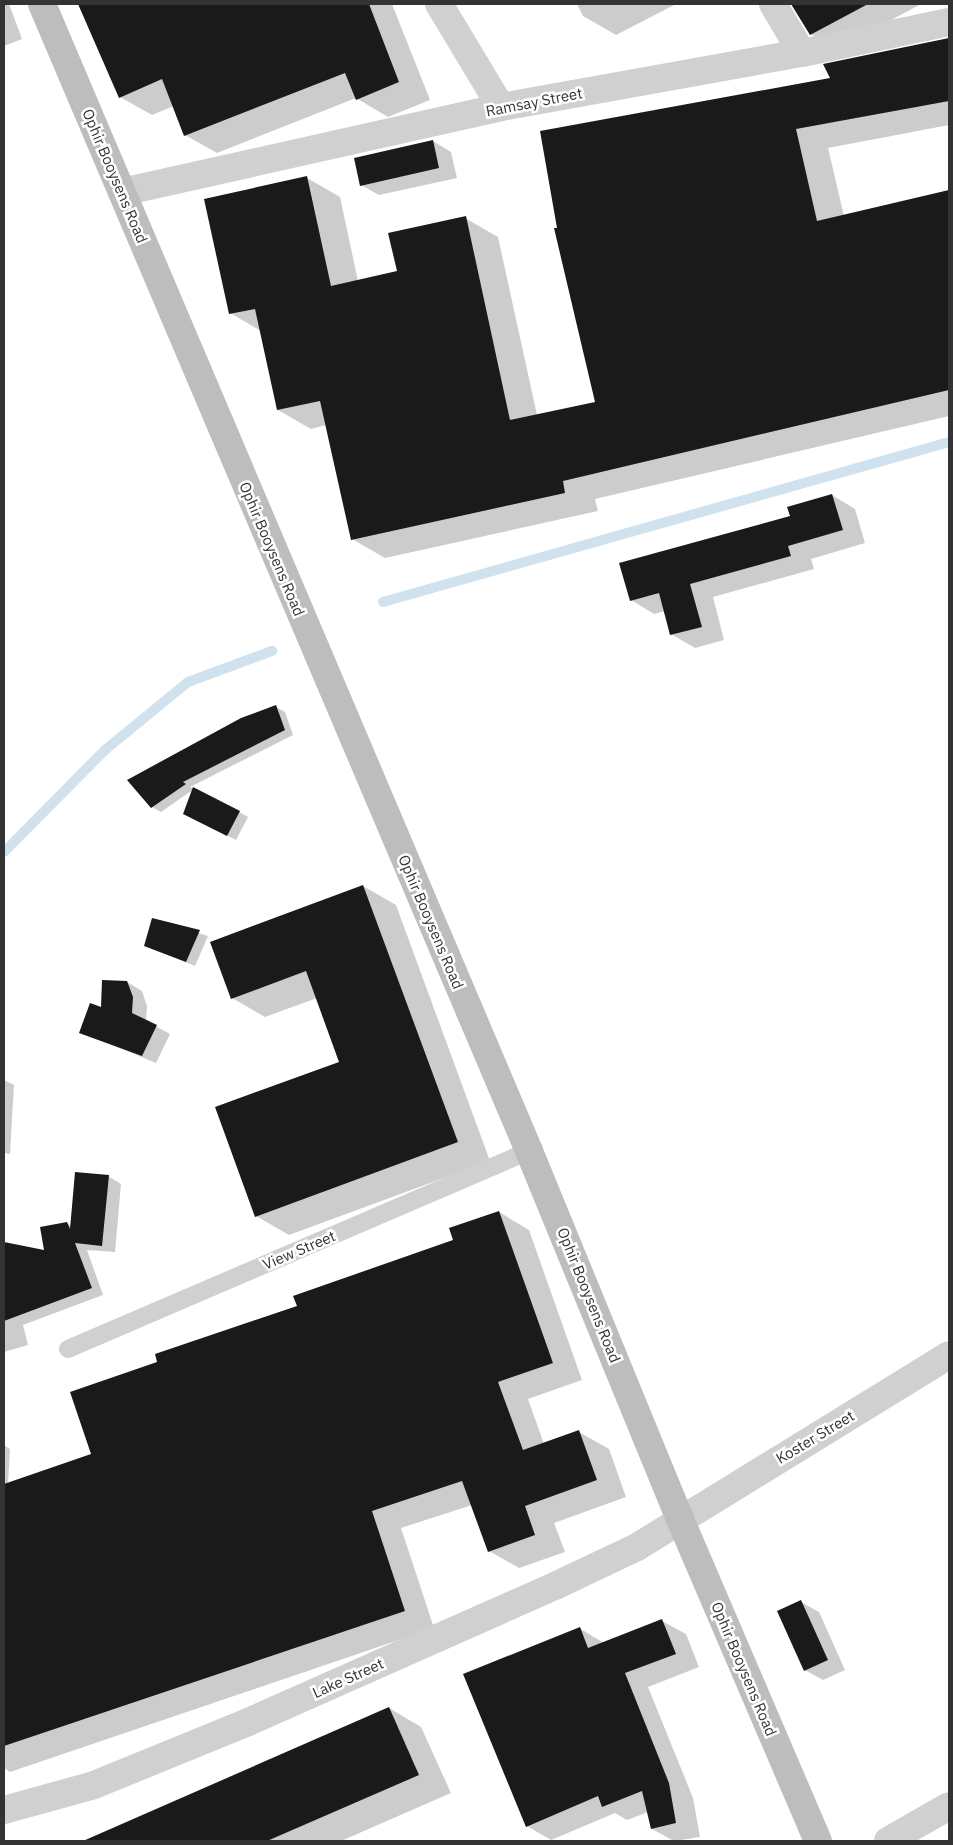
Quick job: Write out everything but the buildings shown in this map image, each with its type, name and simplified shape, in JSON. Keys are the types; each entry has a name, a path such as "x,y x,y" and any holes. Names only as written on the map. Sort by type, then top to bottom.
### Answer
{"main road":[{"name":"Ophir Booysens Road","path":"42,4 529,1151 680,1519 818,1841"}],"street":[{"path":"439,4 501,107"},
{"path":"773,4 802,53"},
{"name":"Ramsay Street","path":"122,192 501,107 802,53 949,22"},
{"name":"Koster Street","path":"680,1519 949,1355"},
{"name":"Lake Street","path":"4,1810 94,1785 248,1722 557,1586 637,1547 680,1519"},
{"path":"888,1841 949,1806"}],"lane":[{"name":"View Street","path":"68,1349 529,1151"}],"waterway":[{"path":"383,602 949,442"},
{"path":"4,852 105,750 188,682 272,651"}]}
